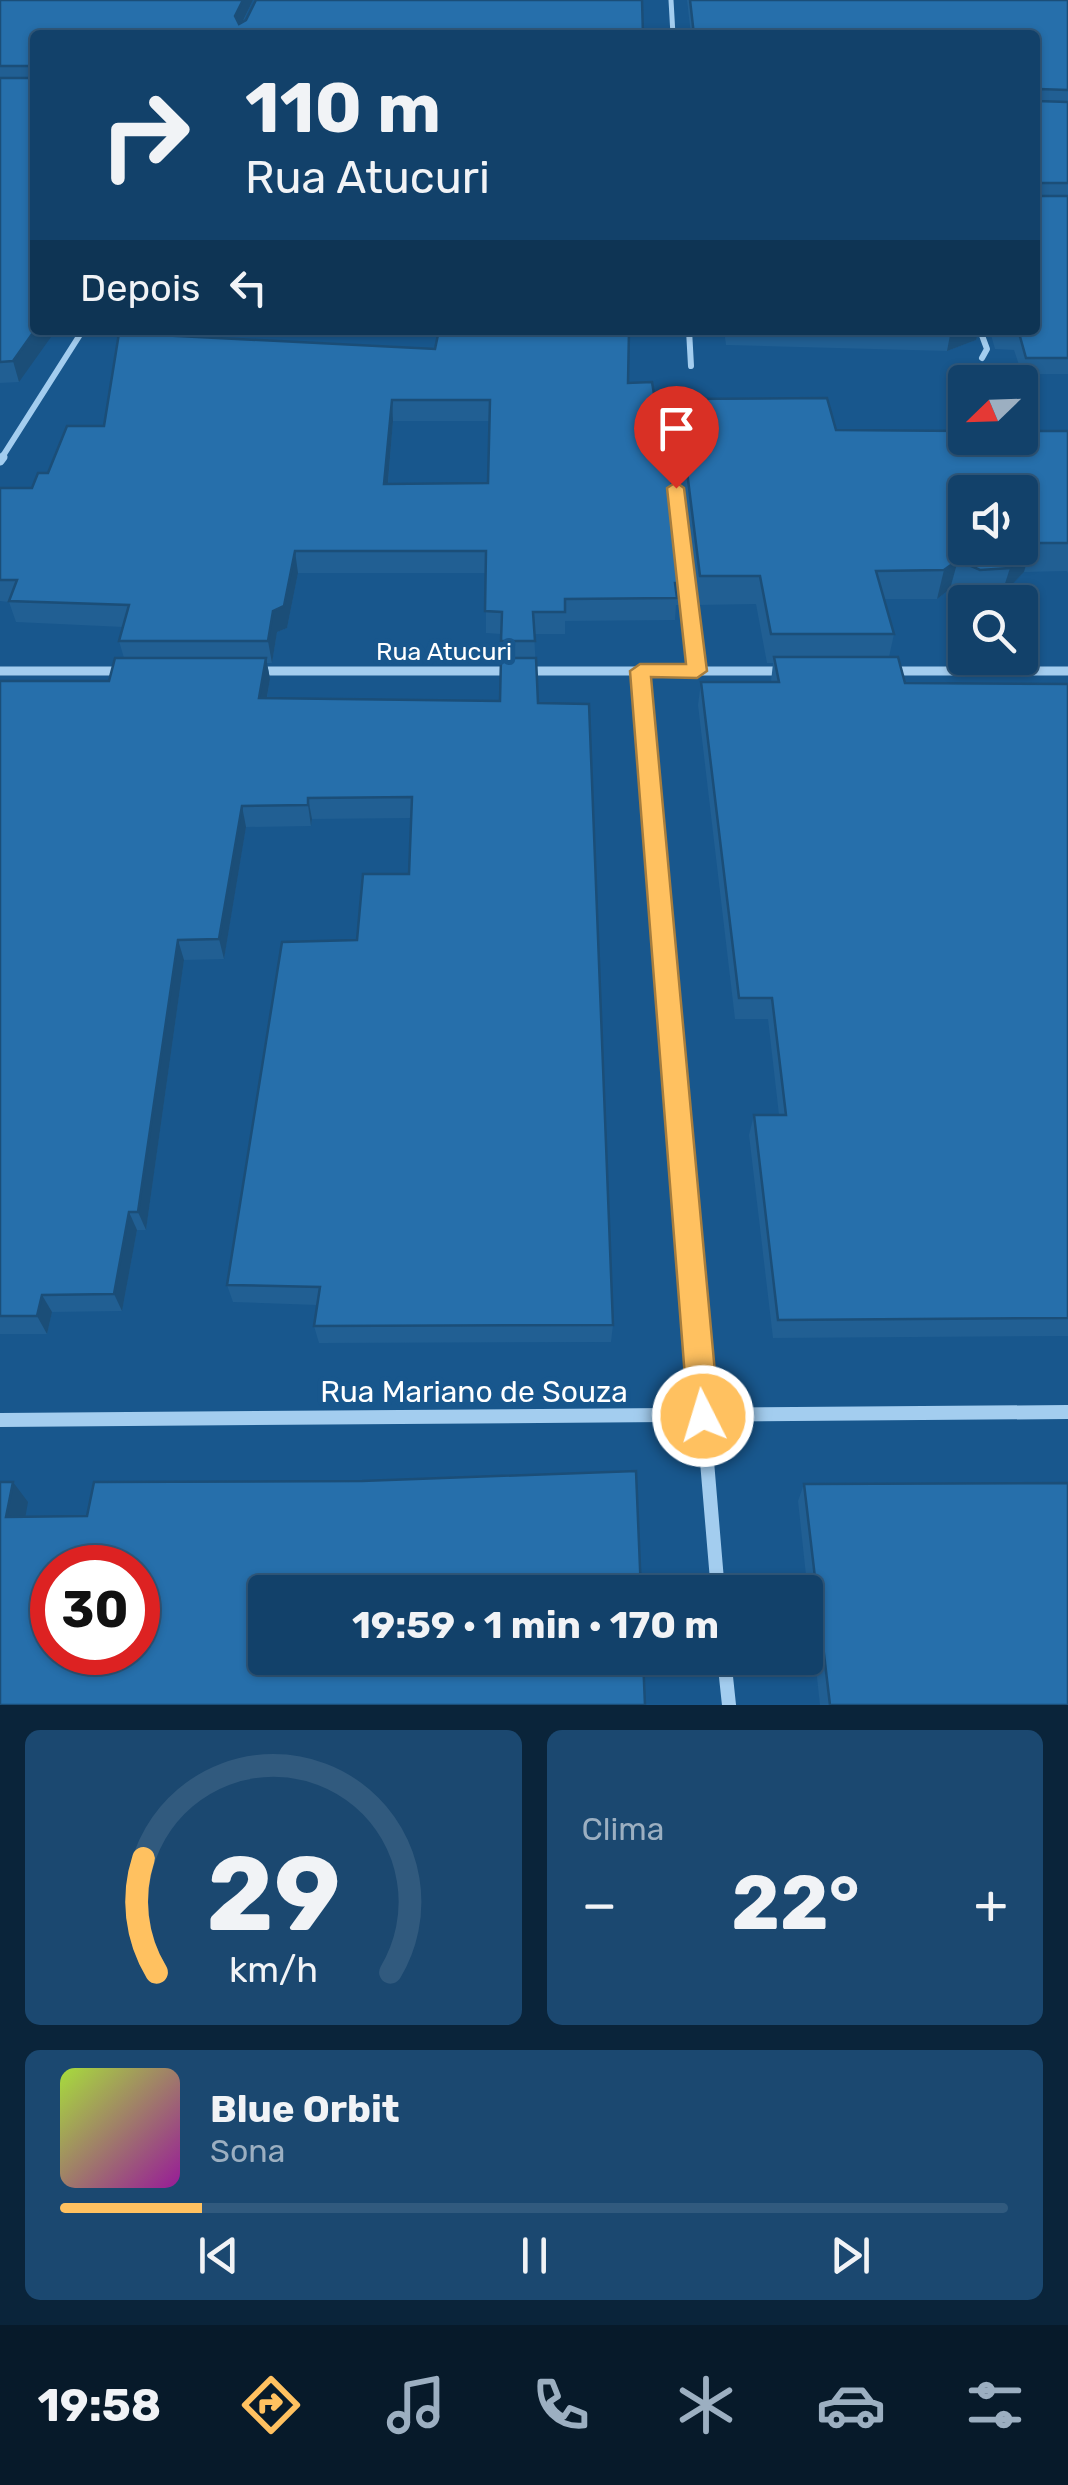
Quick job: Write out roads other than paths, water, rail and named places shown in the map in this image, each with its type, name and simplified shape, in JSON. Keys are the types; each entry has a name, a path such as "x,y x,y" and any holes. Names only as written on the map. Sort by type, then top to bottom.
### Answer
{"street":[{"path":"671,0 673,30"},
{"path":"0,461 79,335"},
{"path":"689,335 690,366"},
{"path":"982,335 986,349 982,358"},
{"path":"667,414 697,671"},
{"path":"0,671 133,671"},
{"name":"Rua Atucuri","path":"246,671 794,671"},
{"path":"640,671 717,1575"},
{"path":"873,671 1068,671"},
{"name":"Rua Mariano de Souza","path":"0,1420 1068,1412"},
{"path":"725,1675 728,1705"}]}
